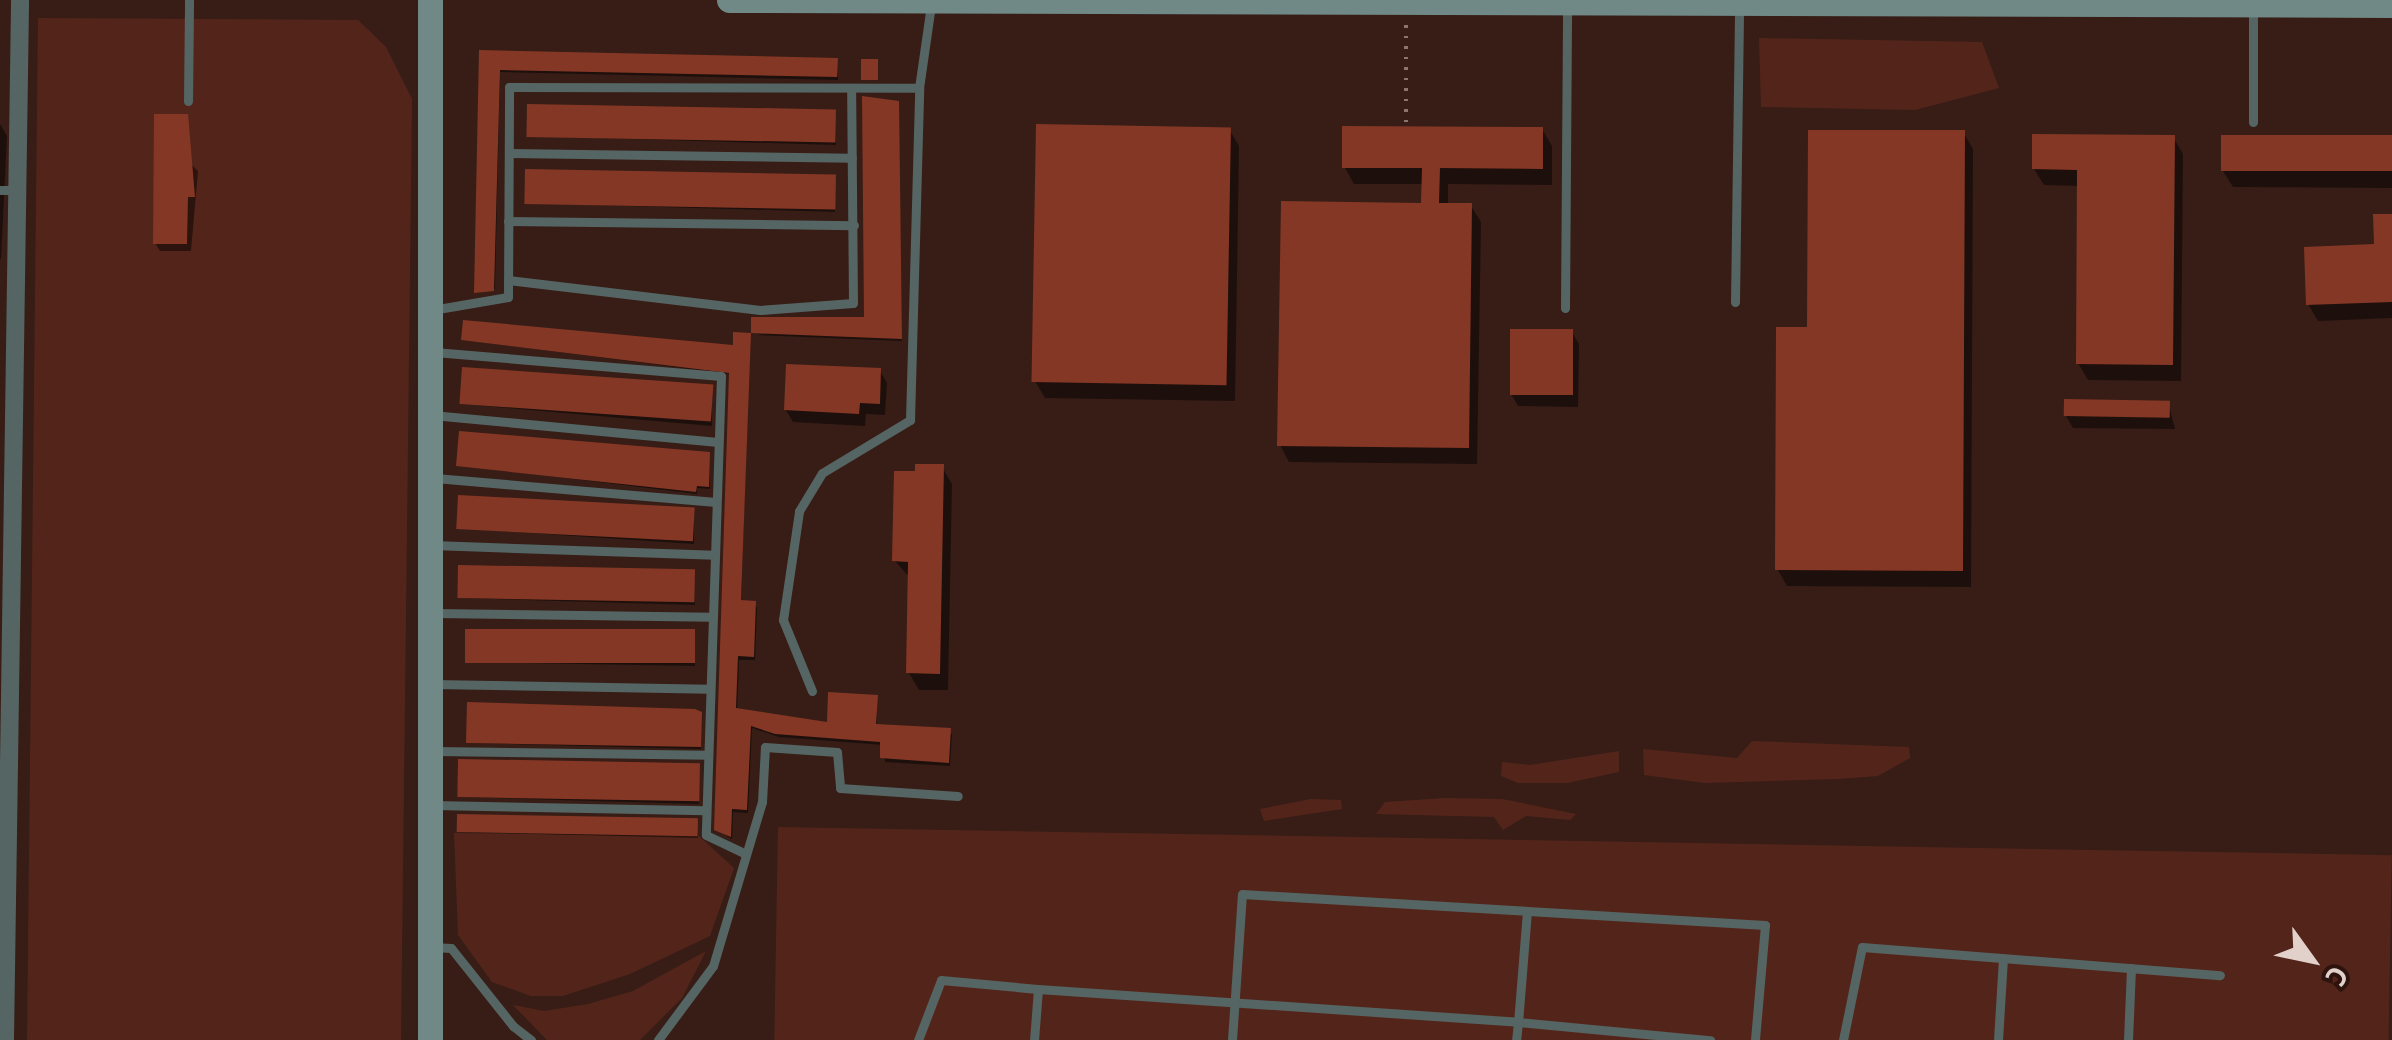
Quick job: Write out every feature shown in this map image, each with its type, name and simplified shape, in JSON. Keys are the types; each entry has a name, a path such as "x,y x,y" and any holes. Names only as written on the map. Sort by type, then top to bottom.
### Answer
{"main road":[{"path":"430,0 430,1040"},
{"path":"730,0 1739,8 1824,3 2392,5"}],"street":[{"path":"5,1040 9,190 20,0"}],"lane":[{"path":"188,102 189,0"},
{"path":"812,691 783,620 799,512 822,473 910,420 919,88 931,2"},
{"path":"1565,308 1568,6"},
{"path":"2253,122 2254,6"},
{"path":"1735,302 1739,8"},
{"path":"431,310 508,297 509,87 919,88"},
{"path":"508,280 760,310 853,304 850,88"},
{"path":"509,153 852,158"},
{"path":"508,220 854,225"},
{"path":"431,352 720,376 706,835 746,854"},
{"path":"431,414 718,442"},
{"path":"431,478 716,502"},
{"path":"432,545 714,555"},
{"path":"432,613 712,618"},
{"path":"432,684 710,689"},
{"path":"658,1040 712,966 762,802 765,747 836,752 840,788 958,796"},
{"path":"432,750 707,755"},
{"path":"432,804 705,810"},
{"path":"1232,1040 1242,894 1766,925 1755,1040"},
{"path":"1516,1040 1526,911"},
{"path":"1843,1040 1862,946 2220,975"},
{"path":"431,948 451,948 531,1040"},
{"path":"1998,1040 2003,958"},
{"path":"2128,1040 2131,968"},
{"path":"918,1040 942,980 1710,1040"},
{"path":"1034,1040 1038,989"}],"path":[{"path":"1406,5 1406,122"}],"shaded area":[{"path":"38,18 358,20 386,47 412,99 401,1040 27,1040"},
{"path":"1759,38 1982,42 1999,88 1915,110 1761,107"},
{"path":"1752,741 1909,747 1910,758 1878,776 1838,779 1705,783 1644,775 1643,749 1737,758"},
{"path":"1619,751 1619,772 1567,783 1518,783 1501,776 1502,762 1530,765"},
{"path":"1311,799 1341,800 1342,809 1264,821 1260,809"},
{"path":"1502,799 1576,814 1570,820 1526,816 1503,830 1494,817 1376,814 1385,802"},
{"path":"778,827 2392,855 2389,1040 774,1040"},
{"path":"454,833 699,836 734,868 710,936 630,974 563,996 531,996 492,982 458,935"},
{"path":"706,951 682,998 640,1040 547,1040 513,1005 544,1011 588,1004 633,991"}],"building":[{"path":"479,50 838,58 837,77 500,70 494,291 474,293"},
{"path":"861,59 878,59 878,80 861,80"},
{"path":"862,96 899,101 902,339 751,333 751,317 864,317"},
{"path":"527,104 836,109 835,142 526,137"},
{"path":"154,114 188,114 195,197 188,197 187,244 153,244"},
{"path":"1036,124 1231,127 1226,385 1031,382"},
{"path":"1342,126 1543,127 1543,169 1440,168 1439,203 1472,203 1469,448 1277,446 1281,201 1421,203 1422,168 1342,168"},
{"path":"1808,130 1965,130 1963,571 1775,570 1776,327 1807,327"},
{"path":"2032,134 2175,135 2173,365 2076,364 2077,170 2032,169"},
{"path":"2221,135 2392,135 2392,171 2221,171"},
{"path":"525,169 836,174 835,209 524,204"},
{"path":"2373,214 2392,214 2392,302 2306,305 2304,247 2374,244"},
{"path":"463,320 733,345 733,332 751,333 741,600 756,601 754,657 738,656 736,708 827,722 828,692 878,695 876,724 951,728 949,763 880,758 880,742 775,734 751,726 747,810 732,809 731,837 714,830 729,373 461,340"},
{"path":"1510,329 1573,329 1573,395 1510,395"},
{"path":"786,364 881,368 880,404 860,403 859,414 784,410"},
{"path":"462,367 713,385 711,421 459,404"},
{"path":"2064,399 2170,401 2170,418 2064,416"},
{"path":"459,431 710,452 709,487 697,486 696,492 456,466"},
{"path":"915,464 944,464 940,674 906,673 908,562 892,561 894,471 915,471"},
{"path":"458,495 695,507 693,541 456,529"},
{"path":"458,565 695,569 694,602 457,598"},
{"path":"465,629 695,629 695,663 465,663"},
{"path":"467,702 695,709 702,712 701,747 466,743"},
{"path":"458,759 700,763 699,801 457,797"},
{"path":"457,814 698,818 698,836 457,832"}]}
